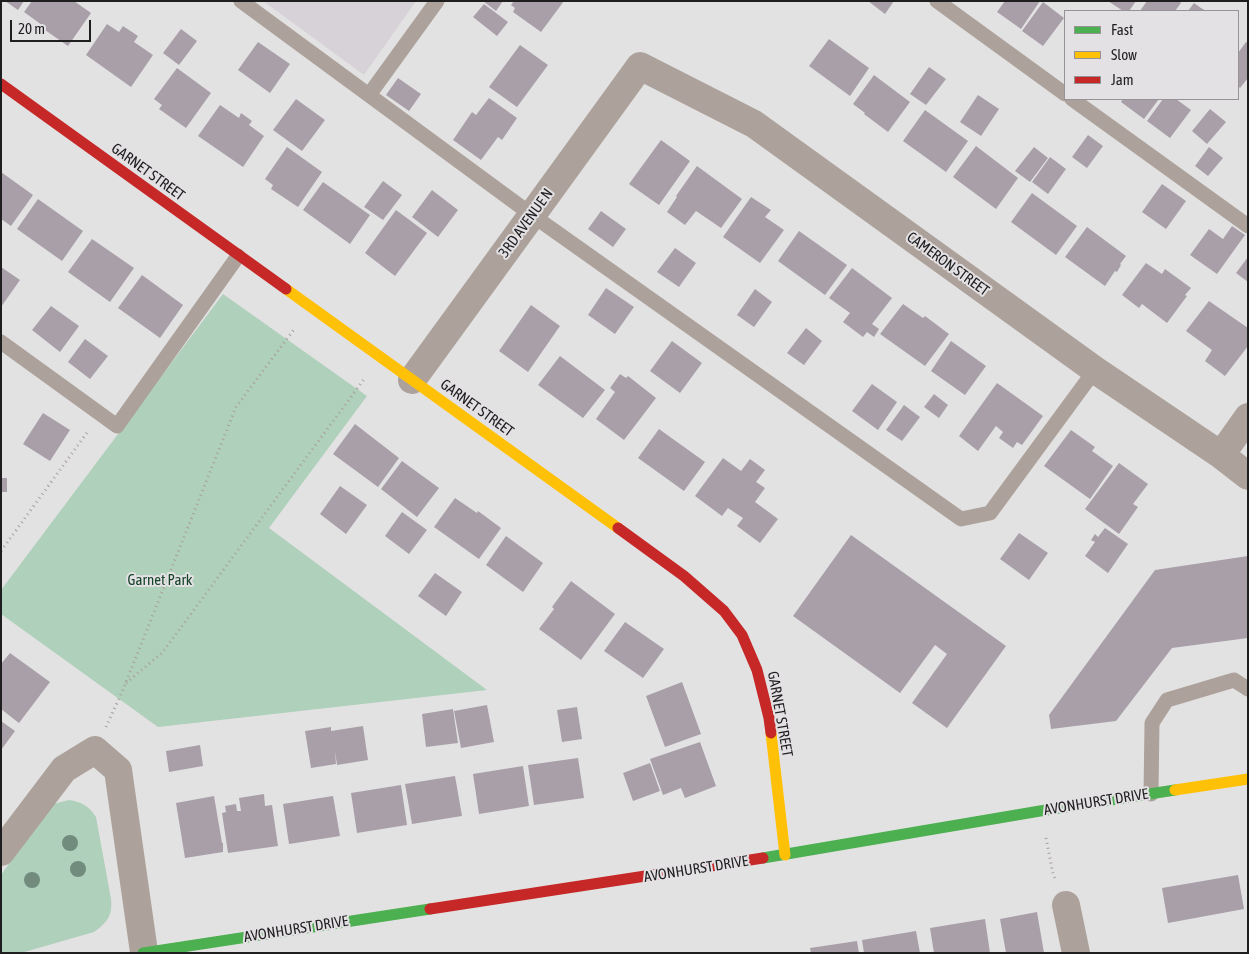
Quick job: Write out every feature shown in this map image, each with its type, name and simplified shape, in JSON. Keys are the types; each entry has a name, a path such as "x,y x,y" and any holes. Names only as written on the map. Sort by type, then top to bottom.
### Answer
{"street":[{"name":"3RD AVENUE N","path":"412,380 640,66"},
{"name":"CAMERON STREET","path":"640,66 754,124 1094,370 1221,455 1248,476"},
{"name":"GARNET STREET","path":"1,84 684,576 724,611 742,634 757,670 769,718 785,855"},
{"path":"1221,455 1248,417"},
{"path":"1,852 64,769 96,750"},
{"name":"AVONHURST DRIVE","path":"96,750 118,770 144,953 785,855 1040,811 1248,779"},
{"path":"1066,905 1076,953"}],"lane":[{"path":"241,1 532,215 961,519 990,513 1094,370"},
{"path":"369,95 437,1"},
{"path":"937,1 1064,93"},
{"path":"1073,100 1248,226"},
{"path":"1,342 117,426 238,256"},
{"path":"1151,794 1152,723 1167,700 1234,680 1248,689"}],"path":[{"path":"96,750 125,684 236,407 311,308"},
{"path":"125,684 162,653 380,357"},
{"path":"1,551 101,414"},
{"path":"1040,811 1053,874 1066,905"}],"shaded area":[{"path":"263,1 416,1 364,75"}],"green space":[{"name":"Garnet Park","path":"223,294 367,396 269,528 487,690 158,727 1,614 1,590"},
{"path":"69,800 85,805 96,817 111,899 110,914 106,922 94,932 21,953 1,953 1,875 47,810 53,804"}],"building":[{"path":"5,1 24,1 18,10"},
{"path":"32,1 74,1 91,13 68,46 24,12"},
{"path":"483,1 503,1 496,11"},
{"path":"514,1 564,1 541,32 513,12 515,8 511,5"},
{"path":"868,1 894,1 885,14"},
{"path":"1005,1 1040,1 1021,29 997,12"},
{"path":"1108,1 1136,1 1130,10 1122,10"},
{"path":"1147,1 1179,1 1181,3 1176,10 1141,10"},
{"path":"1043,2 1064,18 1043,46 1022,31"},
{"path":"1194,3 1204,10 1189,10"},
{"path":"484,4 508,22 497,36 473,17"},
{"path":"107,24 119,32 123,26 138,36 134,42 153,55 131,87 86,55"},
{"path":"181,29 197,41 179,65 163,53"},
{"path":"829,39 869,68 850,96 809,66"},
{"path":"258,42 290,64 270,93 238,70"},
{"path":"1246,42 1248,43 1248,78 1240,88 1239,87 1239,52"},
{"path":"520,45 548,65 517,107 489,87"},
{"path":"929,67 946,79 926,105 910,94"},
{"path":"177,68 211,93 186,128 159,109 162,105 154,99"},
{"path":"874,75 910,102 888,132 853,104"},
{"path":"398,78 421,94 409,111 386,95"},
{"path":"978,95 999,109 981,136 960,122"},
{"path":"489,98 517,118 502,140 498,137 481,160 453,140 472,112 476,115"},
{"path":"296,99 325,120 302,151 273,130"},
{"path":"1122,100 1158,100 1144,119 1121,102"},
{"path":"1162,100 1177,100 1191,110 1170,138 1147,121"},
{"path":"220,105 239,118 241,113 252,121 249,125 264,136 243,167 198,136"},
{"path":"1210,109 1226,122 1207,144 1192,131"},
{"path":"925,110 968,141 946,172 903,141"},
{"path":"1088,135 1103,146 1087,168 1072,157"},
{"path":"661,140 690,161 659,205 629,184"},
{"path":"976,146 1018,178 996,209 953,177"},
{"path":"287,147 322,172 298,207 271,189 273,185 265,179"},
{"path":"1034,147 1048,158 1030,182 1015,171"},
{"path":"1209,147 1223,158 1208,176 1195,166"},
{"path":"1050,157 1066,169 1048,194 1032,182"},
{"path":"697,166 742,199 721,228 696,211 685,225 667,212"},
{"path":"1,172 33,195 11,226 1,219"},
{"path":"383,181 402,195 383,220 364,207"},
{"path":"323,182 370,215 350,244 303,210"},
{"path":"1162,184 1186,201 1166,229 1142,212"},
{"path":"432,190 458,210 438,237 412,217"},
{"path":"1032,193 1077,226 1056,255 1011,222"},
{"path":"751,197 771,210 765,217 784,230 760,263 723,237"},
{"path":"38,199 83,231 62,261 17,229"},
{"path":"396,210 427,233 395,276 365,253"},
{"path":"601,211 626,229 613,247 588,229"},
{"path":"1232,226 1245,235 1217,274 1190,255 1209,229 1223,239"},
{"path":"1087,227 1126,256 1117,272 1115,271 1105,286 1065,257"},
{"path":"799,231 847,265 825,295 778,261"},
{"path":"92,239 134,268 110,302 68,272"},
{"path":"675,248 696,263 679,287 657,272"},
{"path":"1248,257 1248,282 1236,273"},
{"path":"1146,263 1162,274 1165,269 1191,288 1167,323 1142,304 1139,308 1122,295"},
{"path":"1,267 20,280 1,307"},
{"path":"852,268 892,298 872,324 879,329 874,337 867,332 863,337 843,322 850,313 829,298"},
{"path":"142,275 183,305 160,338 118,308"},
{"path":"606,288 634,307 615,334 588,315"},
{"path":"755,289 772,302 754,327 737,315"},
{"path":"1209,301 1248,328 1248,346 1225,376 1205,361 1212,350 1186,331"},
{"path":"903,304 923,318 925,316 949,334 925,366 880,334"},
{"path":"531,305 560,326 528,372 499,351"},
{"path":"51,306 79,326 60,352 32,330"},
{"path":"806,328 822,341 804,365 787,353"},
{"path":"85,339 108,356 90,379 68,362"},
{"path":"672,341 702,363 680,393 650,371"},
{"path":"951,341 986,366 965,395 931,371"},
{"path":"560,356 605,390 583,418 538,385"},
{"path":"620,374 626,378 628,376 656,398 624,440 596,419 615,392 610,388"},
{"path":"997,383 1043,416 1022,445 1017,442 1013,448 999,438 1003,432 996,426 978,451 959,436"},
{"path":"872,384 897,402 878,430 852,411"},
{"path":"934,394 948,405 939,418 924,407"},
{"path":"904,405 920,417 902,441 886,430"},
{"path":"43,413 70,430 50,461 23,444"},
{"path":"355,424 399,458 378,487 333,454"},
{"path":"659,429 705,462 684,491 638,458"},
{"path":"1071,430 1095,447 1092,451 1113,466 1090,499 1044,466"},
{"path":"723,458 741,471 750,459 765,470 756,482 765,488 755,502 778,519 760,543 737,526 743,518 728,508 722,516 695,496"},
{"path":"402,461 439,488 417,517 381,489"},
{"path":"1119,463 1148,484 1133,504 1138,507 1119,534 1085,509"},
{"path":"1,478 7,478 7,492 1,492"},
{"path":"340,486 367,505 346,534 320,514"},
{"path":"455,498 477,513 478,511 501,528 479,559 434,527"},
{"path":"402,512 427,530 409,554 385,536"},
{"path":"1105,528 1128,544 1108,573 1085,556 1095,542 1091,540 1095,534 1098,537"},
{"path":"1019,533 1048,553 1029,580 1000,559"},
{"path":"851,535 1006,646 947,728 912,703 947,654 935,645 900,693 793,616"},
{"path":"506,536 543,563 523,592 486,565"},
{"path":"1248,556 1248,638 1172,648 1116,721 1051,729 1049,715 1155,570"},
{"path":"435,573 462,592 446,616 418,596"},
{"path":"571,581 615,614 581,660 539,629"},
{"path":"625,622 664,649 643,678 604,651"},
{"path":"10,653 50,682 19,723 1,709 1,664"},
{"path":"682,682 701,734 665,747 646,696"},
{"path":"487,705 494,742 461,748 454,711"},
{"path":"577,707 582,739 562,742 557,710"},
{"path":"453,709 458,743 426,747 422,714"},
{"path":"1,721 15,731 1,750"},
{"path":"363,726 368,760 337,765 335,751 336,764 311,768 305,731 331,727 331,731"},
{"path":"700,742 716,786 685,798 681,788 663,795 650,759"},
{"path":"200,745 203,766 169,772 166,751"},
{"path":"578,758 584,798 534,805 528,765"},
{"path":"650,763 660,791 633,801 623,773"},
{"path":"523,766 529,806 479,814 473,774"},
{"path":"455,776 462,816 412,824 405,784"},
{"path":"401,785 407,825 357,833 351,793"},
{"path":"264,794 265,806 272,805 278,846 228,853 222,813 226,812 225,806 236,804 237,811 241,811 239,798"},
{"path":"214,796 223,852 185,858 176,803"},
{"path":"333,796 340,836 289,844 283,804"},
{"path":"1238,875 1244,909 1168,923 1162,888"},
{"path":"1037,912 1044,953 1006,953 1000,919"},
{"path":"985,919 990,953 934,953 930,928"},
{"path":"916,931 920,953 864,953 862,940"},
{"path":"857,941 859,953 811,953 810,948"}],"traffic: fast":[{"path":"763,858 1175,790"},
{"path":"143,953 430,909"}],"traffic: slow":[{"path":"286,289 618,528"},
{"path":"771,733 785,855"},
{"path":"1175,790 1248,779"}],"traffic: jam":[{"path":"1,84 286,289"},
{"path":"618,528 684,576 724,611 742,635 757,670 771,733"},
{"path":"430,909 763,858"}]}
